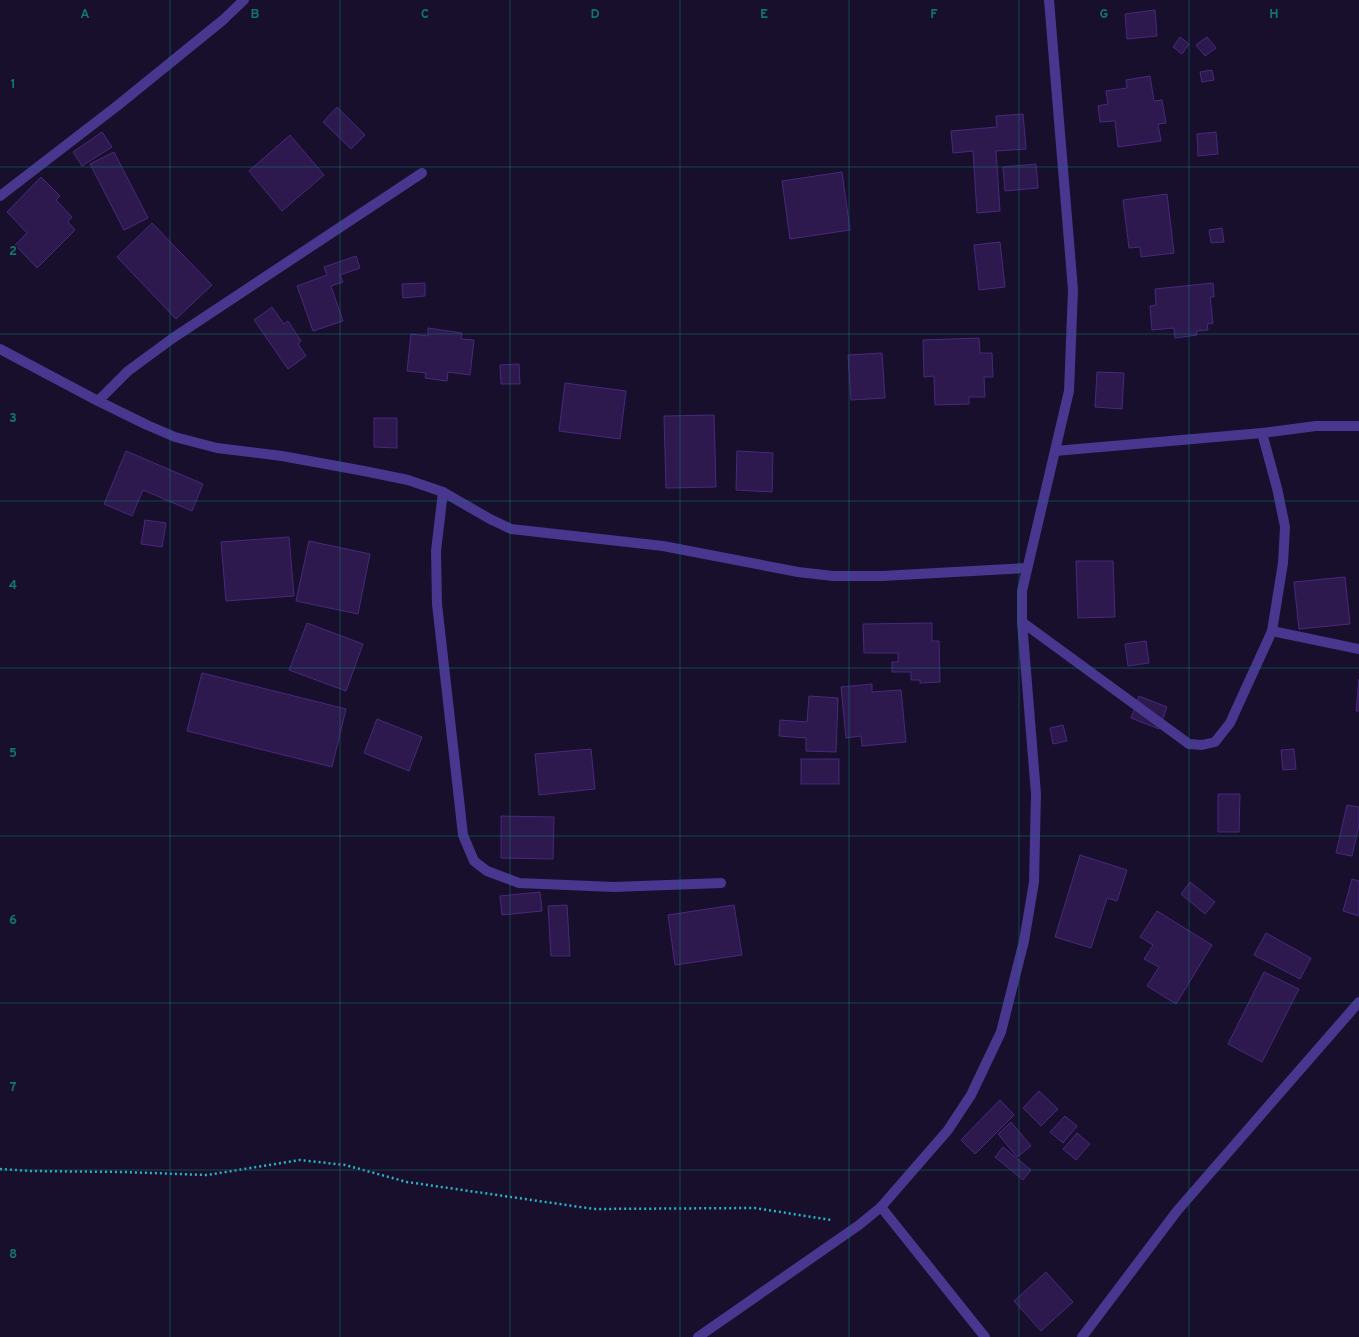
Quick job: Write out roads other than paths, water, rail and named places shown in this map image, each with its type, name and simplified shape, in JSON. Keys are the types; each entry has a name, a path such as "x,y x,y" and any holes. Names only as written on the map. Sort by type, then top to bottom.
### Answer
{"street":[{"path":"0,196 117,106 223,20 244,0"},
{"path":"698,1337 860,1225 881,1207 948,1130 971,1095 1001,1032 1024,941 1034,882 1036,794 1022,622 1022,591 1069,392 1073,290 1049,0"},
{"path":"98,401 128,371 173,338 422,173"},
{"path":"0,349 98,401 175,437 217,448 282,456 408,480 443,492 490,519 511,528 664,546 798,572 833,576 882,576 1027,568"},
{"path":"1055,451 1262,433 1316,426 1359,426"},
{"path":"1022,622 1189,744 1202,745 1215,742 1230,723 1272,631 1282,563 1285,527 1277,488 1262,433"},
{"path":"443,492 436,551 437,604 463,835 474,861 487,871 519,883 614,886 721,883"},
{"path":"1272,631 1359,649"},
{"path":"1082,1337 1177,1211 1359,1002"},
{"path":"881,1207 985,1337"}]}
